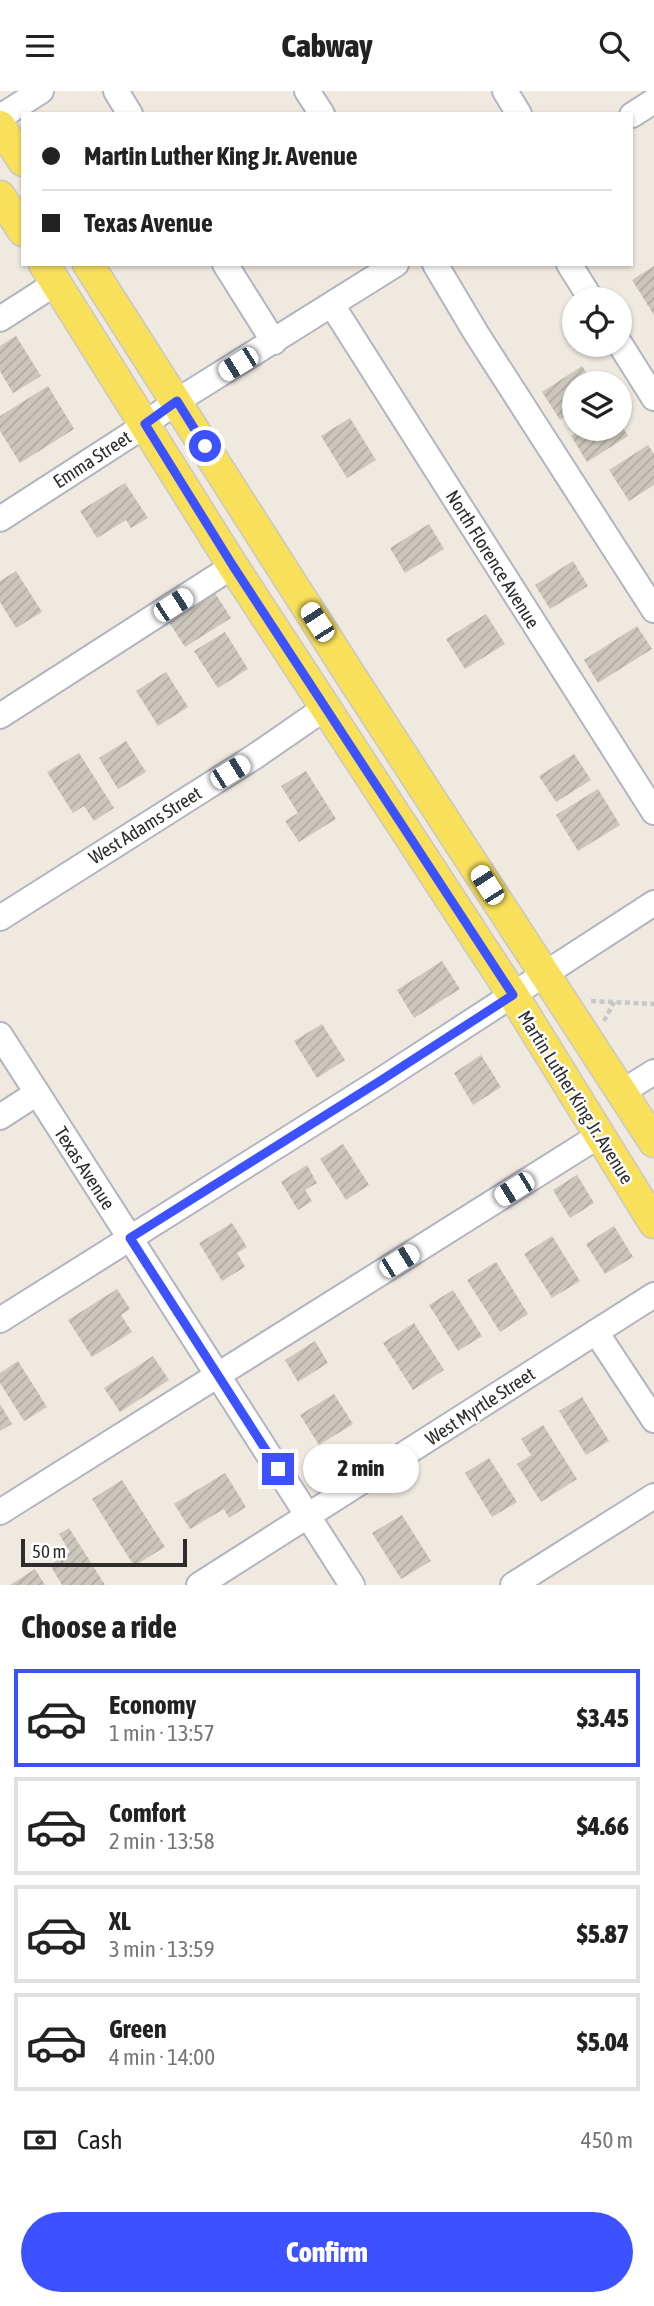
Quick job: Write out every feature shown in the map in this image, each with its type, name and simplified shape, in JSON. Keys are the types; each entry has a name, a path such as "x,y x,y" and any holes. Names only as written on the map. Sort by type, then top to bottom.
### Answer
{"main road":[{"path":"0,126 21,158"},
{"path":"0,196 21,228"},
{"name":"Martin Luther King Jr. Avenue","path":"89,266 358,687 654,1142"},
{"name":"Martin Luther King Jr. Avenue","path":"50,274 233,566 513,995 654,1223"}],"street":[{"path":"0,117 41,91"},
{"path":"116,91 129,112"},
{"path":"307,91 321,112"},
{"path":"505,91 518,112"},
{"path":"633,114 654,101"},
{"path":"226,266 274,342"},
{"name":"Emma Street","path":"0,519 177,401 393,266"},
{"path":"436,266 476,333 654,610"},
{"path":"570,266 583,287"},
{"path":"0,319 50,274"},
{"name":"North Florence Avenue","path":"332,306 654,812"},
{"path":"628,357 654,398"},
{"path":"0,716 233,566"},
{"name":"West Adams Street","path":"0,918 254,757 325,708"},
{"path":"0,1320 380,1081 654,904"},
{"name":"Texas Avenue","path":"0,1035 352,1585"},
{"path":"622,1092 654,1072"},
{"path":"0,1117 37,1093"},
{"path":"0,1512 600,1135"},
{"name":"West Myrtle Street","path":"199,1585 654,1295"},
{"path":"596,1332 654,1420"},
{"path":"513,1585 654,1496"}],"path":[{"path":"587,1001 654,1004"},
{"path":"602,1025 614,1002"}],"building":[{"path":"654,266 654,315 632,280"},
{"path":"16,336 41,376 13,393 0,371 0,346"},
{"path":"562,379 562,419 560,420 542,392"},
{"path":"48,386 74,429 20,463 0,431 0,416"},
{"path":"350,418 376,460 347,478 321,436"},
{"path":"574,441 620,441 587,462"},
{"path":"648,445 654,454 654,485 629,501 609,470"},
{"path":"125,483 148,518 131,528 126,520 97,538 80,511"},
{"path":"429,524 444,549 405,573 390,548"},
{"path":"573,561 588,586 550,609 535,585"},
{"path":"16,571 42,612 16,628 0,602 0,581"},
{"path":"213,590 231,618 185,647 167,619"},
{"path":"486,614 505,644 465,669 446,639"},
{"path":"637,626 652,649 598,683 584,660"},
{"path":"225,632 248,669 218,688 194,651"},
{"path":"166,672 188,707 158,726 136,691"},
{"path":"126,741 146,772 118,789 99,758"},
{"path":"79,753 114,808 94,821 84,806 73,813 47,772"},
{"path":"574,754 591,780 556,802 539,776"},
{"path":"306,771 336,819 299,842 285,821 298,813 281,786"},
{"path":"598,789 620,825 578,851 556,815"},
{"path":"442,961 460,989 414,1018 397,990"},
{"path":"322,1024 345,1060 317,1078 294,1041"},
{"path":"481,1055 501,1087 473,1105 454,1073"},
{"path":"343,1144 369,1185 346,1200 320,1159"},
{"path":"307,1165 317,1183 305,1190 312,1201 298,1210 281,1182"},
{"path":"577,1175 594,1203 570,1218 553,1190"},
{"path":"232,1223 247,1247 237,1253 245,1267 222,1281 199,1243"},
{"path":"614,1226 633,1257 605,1274 586,1244"},
{"path":"552,1236 580,1281 552,1298 524,1254"},
{"path":"496,1262 528,1314 500,1332 467,1280"},
{"path":"117,1289 130,1309 121,1315 132,1332 92,1357 68,1320"},
{"path":"453,1290 482,1336 458,1351 429,1305"},
{"path":"414,1323 444,1370 413,1390 383,1343"},
{"path":"315,1341 328,1363 298,1382 285,1360"},
{"path":"153,1356 169,1380 120,1412 104,1388"},
{"path":"18,1361 47,1407 24,1421 0,1383 0,1373"},
{"path":"334,1394 353,1424 319,1445 300,1415"},
{"path":"582,1397 609,1441 586,1455 559,1411"},
{"path":"0,1404 12,1424 0,1431"},
{"path":"543,1425 577,1479 541,1502 517,1464 531,1455 521,1439"},
{"path":"489,1458 517,1502 492,1517 465,1473"},
{"path":"225,1473 246,1507 229,1518 224,1509 190,1529 174,1504"},
{"path":"122,1480 165,1547 134,1566 92,1499"},
{"path":"402,1515 431,1561 401,1579 372,1533"},
{"path":"69,1528 105,1585 62,1585 50,1565 70,1552 59,1534"},
{"path":"35,1569 45,1585 10,1585"}],"route":[{"path":"205,446 177,401 145,424 233,566 513,995 130,1238 278,1469"}]}
